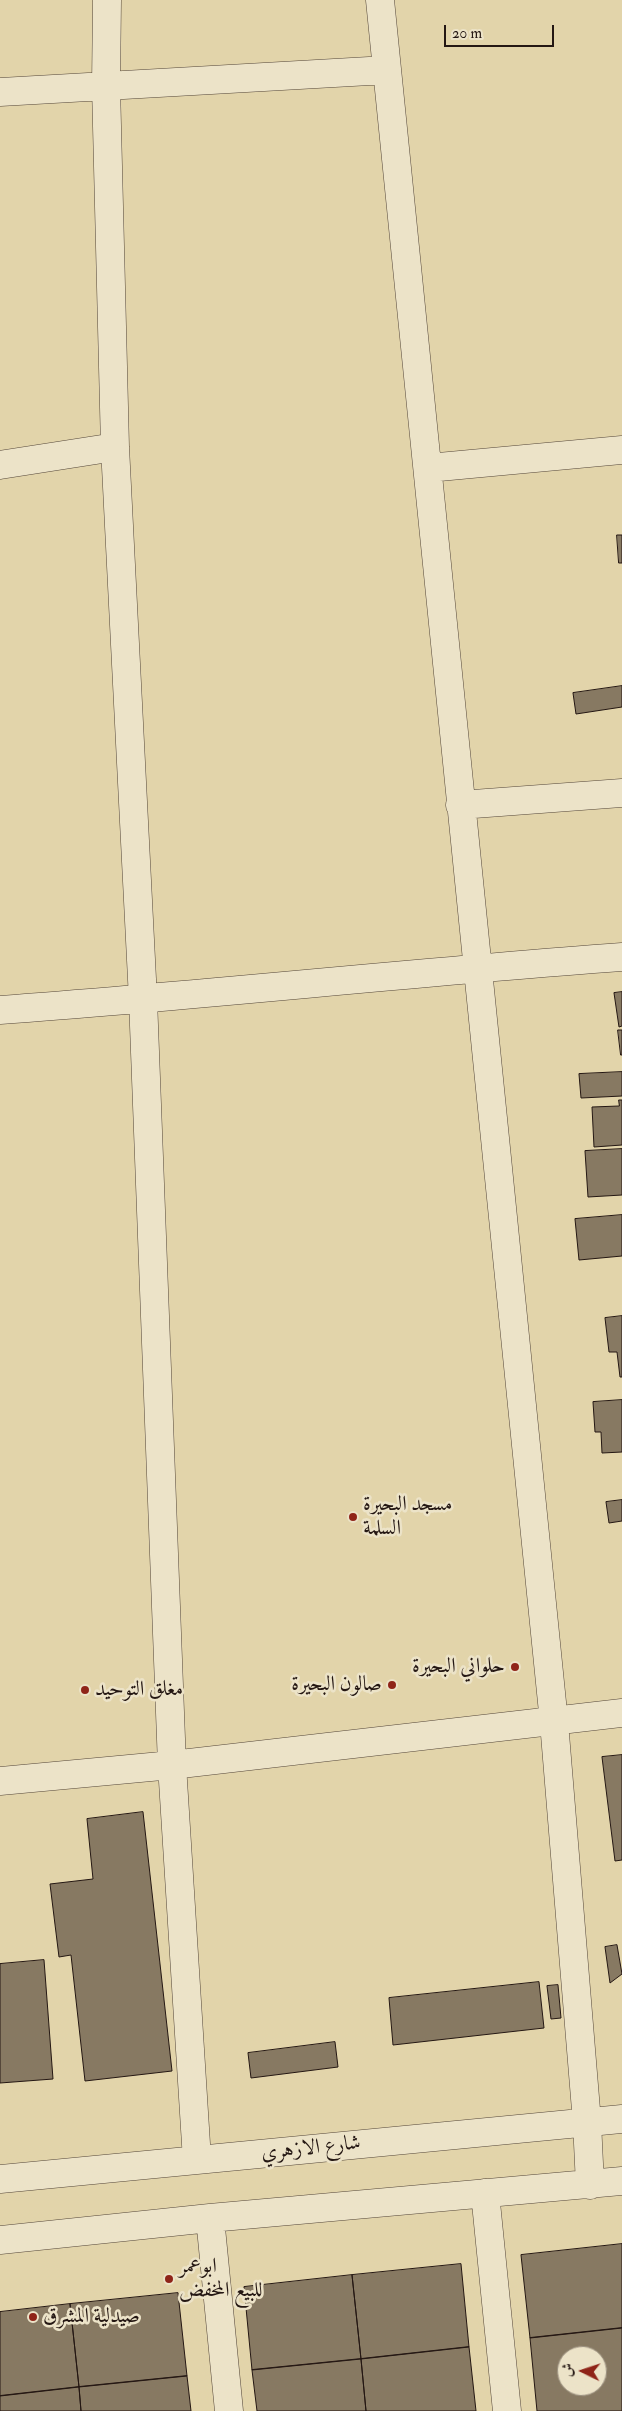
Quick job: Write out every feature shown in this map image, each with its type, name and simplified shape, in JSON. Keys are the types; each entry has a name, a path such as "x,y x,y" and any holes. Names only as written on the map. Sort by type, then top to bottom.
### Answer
{"street":[{"path":"107,0 106,86 115,447 143,1000 172,1765 197,2160"},
{"path":"380,0 428,468 476,968 554,1722 587,2122 590,2185"},
{"path":"0,92 387,70"},
{"path":"0,465 115,447"},
{"path":"428,468 622,450"},
{"path":"460,805 622,793"},
{"path":"0,1010 143,1000 476,968 622,957"},
{"path":"0,1781 172,1765 622,1713"},
{"name":"شارع الازهري","path":"0,2179 622,2119"},
{"path":"0,2240 210,2218 622,2181"},
{"path":"485,2193 506,2411"},
{"path":"210,2218 229,2411"}],"building":[{"path":"617,535 622,535 622,563 619,563"},
{"path":"622,686 622,707 576,714 573,693"},
{"path":"622,992 622,1026 619,1027 614,993"},
{"path":"618,1030 622,1030 622,1055 621,1055"},
{"path":"622,1072 622,1096 581,1098 579,1074"},
{"path":"619,1100 622,1100 622,1145 594,1147 592,1107 619,1106"},
{"path":"622,1149 622,1195 588,1197 585,1151"},
{"path":"622,1215 622,1256 579,1260 575,1219"},
{"path":"622,1316 622,1377 620,1377 617,1352 609,1352 605,1318"},
{"path":"622,1400 622,1452 602,1453 601,1432 595,1432 593,1402"},
{"path":"622,1500 622,1521 609,1523 606,1502"},
{"path":"622,1755 622,1860 615,1861 602,1757"},
{"path":"143,1812 172,2071 85,2081 71,1955 59,1957 50,1884 93,1879 87,1819"},
{"path":"617,1945 622,1974 610,1983 605,1947"},
{"path":"44,1960 53,2079 0,2083 0,1964"},
{"path":"539,1982 544,2028 393,2045 389,1998"},
{"path":"558,1985 561,2018 551,2019 547,1986"},
{"path":"335,2042 338,2067 251,2078 248,2053"},
{"path":"622,2244 622,2328 530,2338 521,2255"},
{"path":"461,2264 469,2347 361,2359 352,2275"},
{"path":"352,2275 361,2359 252,2370 244,2287"},
{"path":"178,2293 187,2376 79,2387 70,2304"},
{"path":"70,2304 79,2387 0,2396 0,2312"},
{"path":"622,2328 622,2411 537,2411 530,2338"},
{"path":"469,2347 476,2411 366,2411 361,2359"},
{"path":"361,2359 366,2411 257,2411 252,2370"},
{"path":"187,2376 191,2411 81,2411 79,2387"},
{"path":"79,2387 81,2411 0,2411 0,2396"}],"place":[{"name":"مسجد البحيرة السلمة","path":"353,1517"},
{"name":"حلواني البحيرة","path":"515,1667"},
{"name":"صالون البحيرة","path":"392,1685"},
{"name":"مغلق التوحيد","path":"85,1690"},
{"name":"ابوعمر للبيع المخفض","path":"169,2279"},
{"name":"صيدلية المشرق","path":"33,2317"}]}
